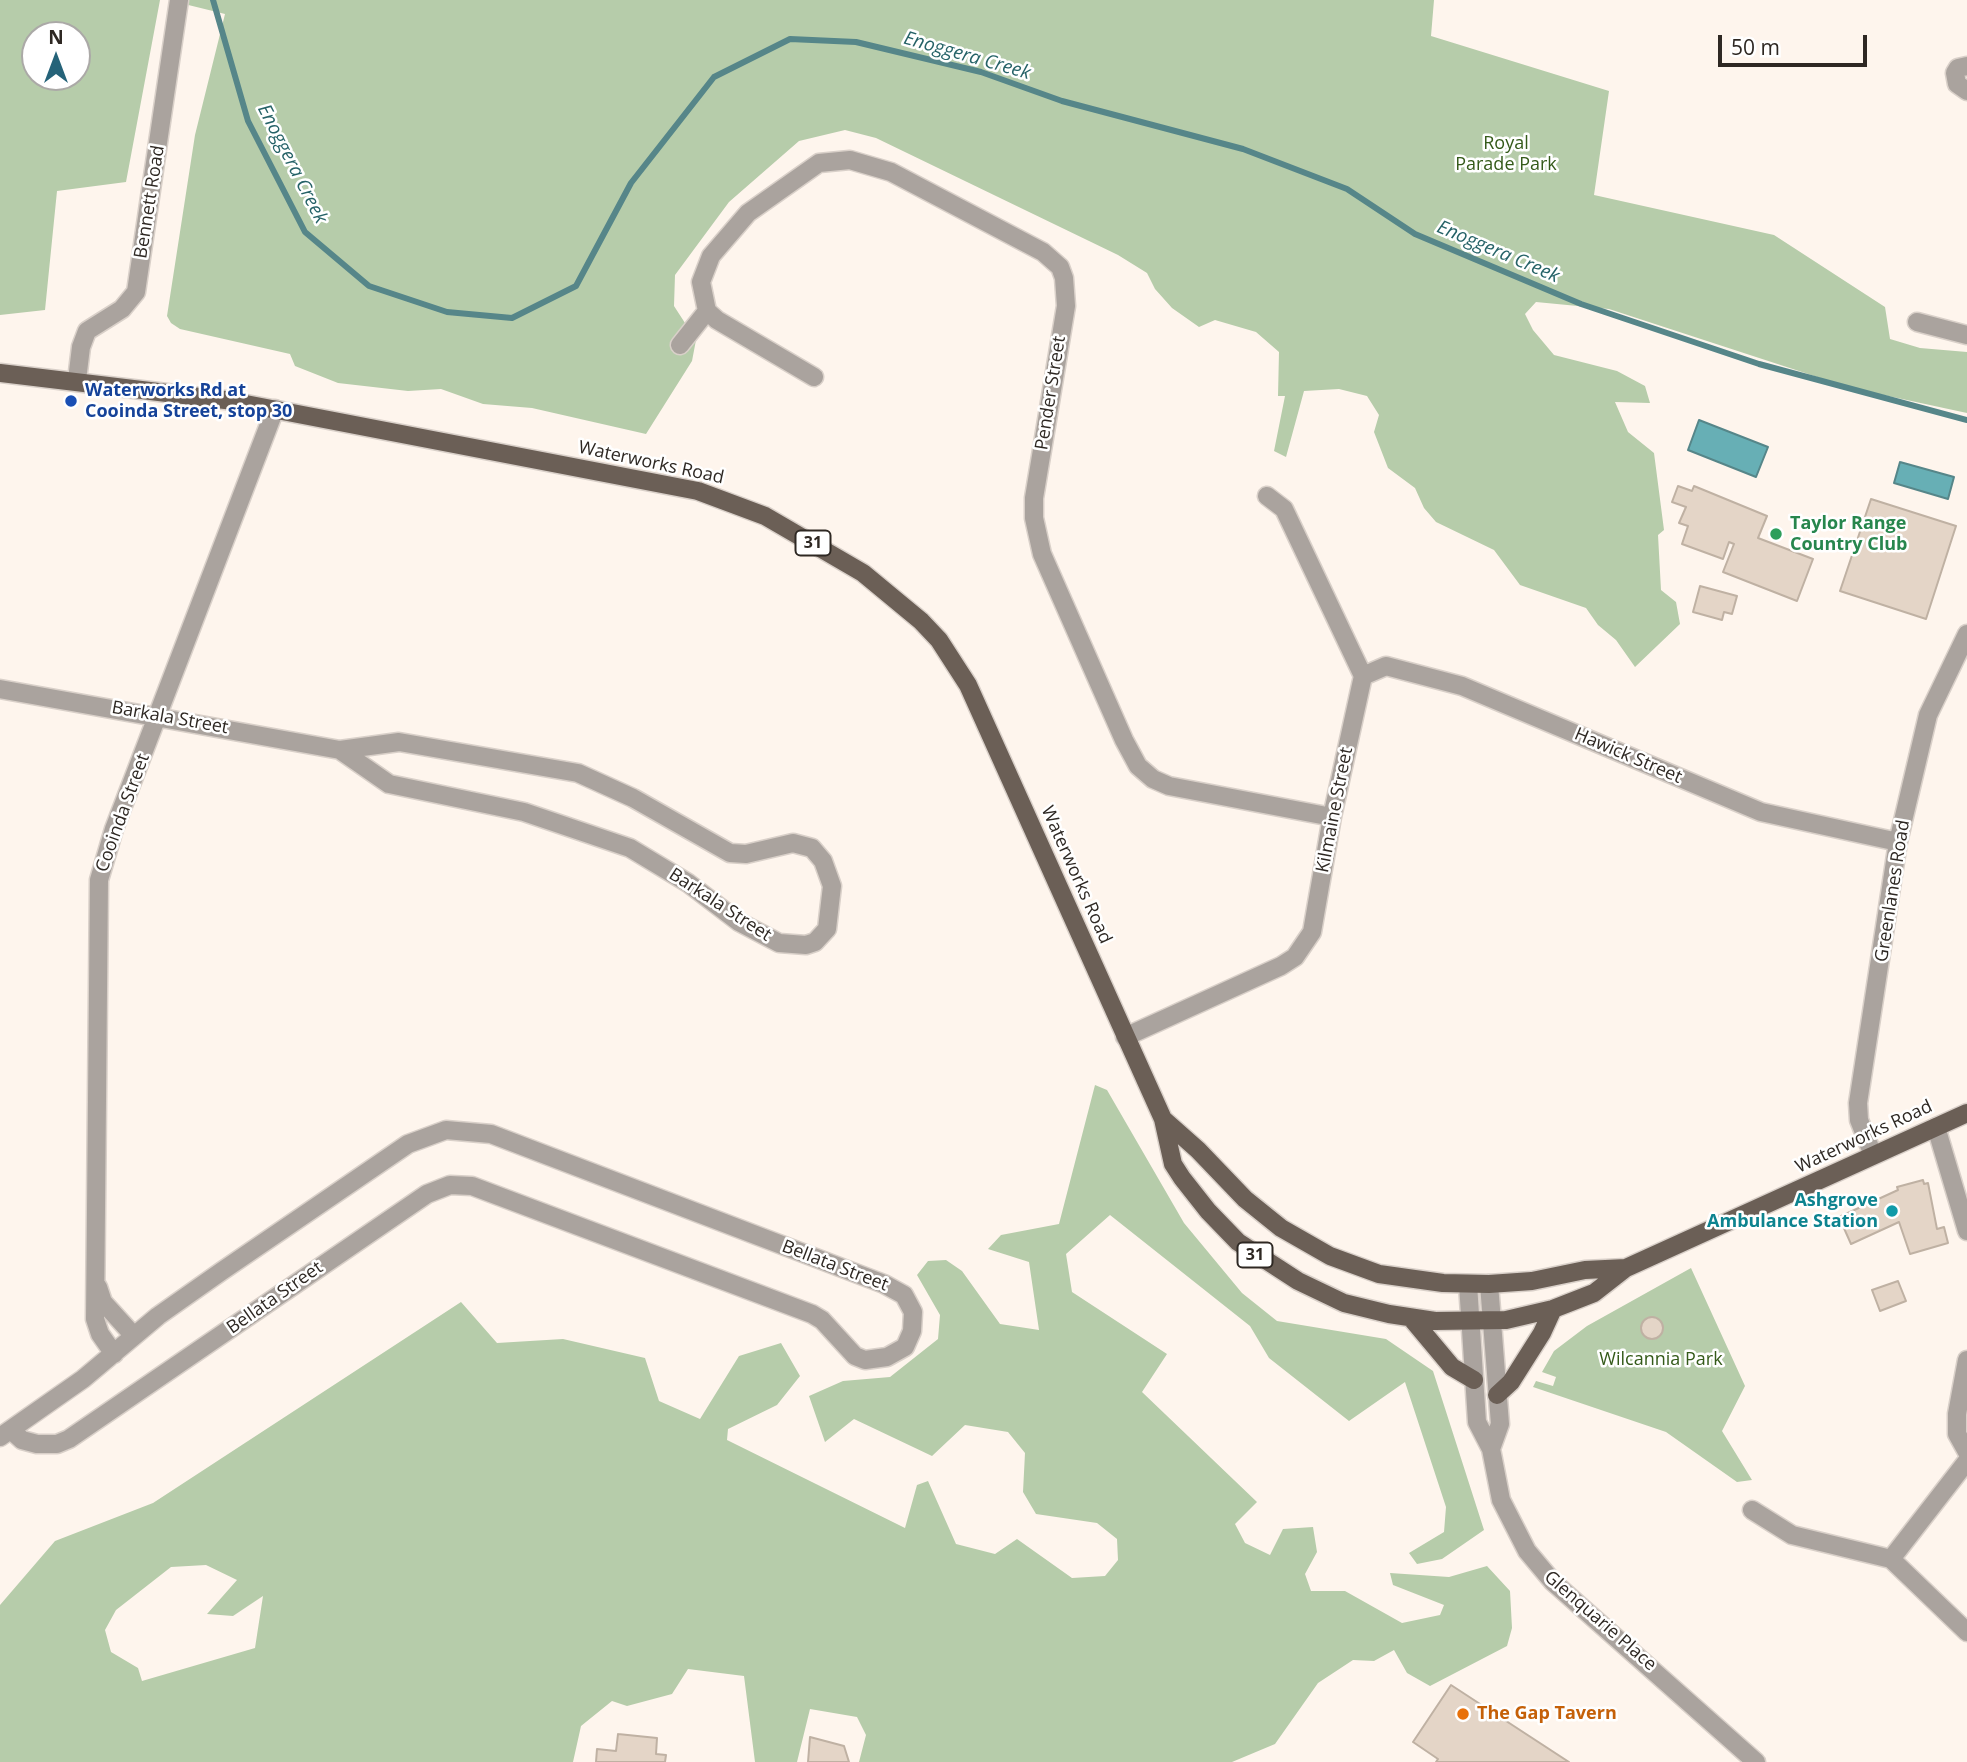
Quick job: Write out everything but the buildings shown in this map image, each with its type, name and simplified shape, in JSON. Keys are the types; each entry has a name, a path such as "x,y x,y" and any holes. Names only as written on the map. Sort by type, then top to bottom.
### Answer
{"main road":[{"name":"Waterworks Road","path":"0,373 77,380 275,409 698,491 765,516 884,588 939,640 968,685 1163,1119 1173,1164 1208,1211 1238,1242 1277,1269 1321,1293 1365,1309 1411,1318 1492,1321 1553,1309 1594,1293 1626,1268 1967,1113"},
{"name":"Waterworks Road","path":"1163,1119 1198,1150 1245,1199 1303,1242 1378,1274 1489,1284 1532,1281 1585,1270 1626,1268"},
{"path":"1497,1395 1511,1381 1542,1333 1553,1309"},
{"path":"1411,1318 1452,1367 1474,1380"}],"street":[{"name":"Bennett Road","path":"77,380 81,346 87,331 122,309 136,292 179,0"},
{"path":"1967,66 1958,68 1955,78 1957,84 1967,91"},
{"name":"Pender Street","path":"707,311 701,282 711,256 748,213 819,163 850,160 891,172 1043,252 1059,267 1064,278 1066,306 1034,498 1036,528 1042,554 1124,740 1139,766 1153,779 1169,786 1332,817"},
{"path":"680,345 707,311 814,377"},
{"path":"1917,322 1967,335"},
{"name":"Cooinda Street","path":"114,1354 95,1324 99,880 111,839 275,409"},
{"path":"1267,496 1284,509 1363,676"},
{"name":"Greenlanes Road","path":"1873,1156 1859,1120 1857,1103 1898,842 1928,715 1967,634"},
{"name":"Hawick Street","path":"1363,676 1386,666 1462,686 1761,812 1898,842"},
{"name":"Kilmaine Street","path":"1125,1037 1264,975 1295,957 1312,932 1332,817 1363,676"},
{"name":"Barkala Street","path":"0,689 158,715 340,750 399,742 578,773 615,789 730,853 746,854 785,843 805,845 818,853 830,876 832,897 827,929 815,942 806,945 779,943 739,922 688,883 630,848 524,812 389,784 340,750"},
{"path":"1937,1127 1967,1231"},
{"name":"Bellata Street","path":"455,1129 502,1138 892,1288 908,1300 913,1318 911,1336 899,1351 881,1359 865,1360 855,1356 822,1320 812,1314 472,1186 450,1185 427,1194 69,1440 52,1445 37,1444 5,1433 222,1271 402,1148 429,1134 455,1129"},
{"name":"Cooinda Street","path":"97,1283 103,1302 134,1336"},
{"name":"Glenquarie Place","path":"1468,1284 1477,1422 1491,1450 1501,1500 1514,1531 1541,1570 1756,1762"},
{"name":"Glenquarie Place","path":"1489,1284 1500,1424 1491,1450"},
{"path":"1967,1360 1957,1434 1967,1452"},
{"path":"1891,1559 1967,1461"},
{"path":"1752,1510 1792,1535 1891,1559 1967,1632"}],"green space":[{"path":"0,0 160,0 126,182 57,191 45,310 0,315"},
{"name":"Royal Parade Park","path":"168,0 1434,0 1431,36 1609,91 1594,195 1774,235 1885,307 1890,339 1920,348 1967,352 1967,413 1851,388 1609,309 1536,302 1525,314 1533,330 1554,355 1617,371 1645,386 1650,403 1615,402 1628,432 1654,453 1664,530 1658,535 1661,590 1676,602 1680,624 1635,667 1616,640 1598,625 1586,608 1520,585 1494,550 1436,522 1424,508 1415,488 1388,468 1374,432 1379,415 1367,396 1339,389 1304,391 1286,457 1274,451 1285,396 1278,396 1279,352 1256,332 1215,320 1199,327 1172,308 1155,289 1147,273 1118,255 876,138 845,130 799,141 729,202 675,275 674,306 696,340 692,361 646,434 532,408 483,404 441,389 408,391 338,383 295,366 290,354 180,329 171,323 167,316 195,135 225,14"},
{"path":"1095,1085 1107,1090 1184,1223 1242,1293 1277,1321 1386,1339 1433,1371 1484,1530 1442,1559 1417,1564 1409,1553 1444,1532 1446,1507 1405,1382 1349,1421 1269,1358 1250,1326 1110,1215 1066,1254 1072,1292 1167,1354 1142,1392 1257,1502 1235,1524 1245,1543 1270,1555 1283,1529 1313,1527 1317,1552 1305,1574 1311,1591 1345,1591 1402,1623 1440,1615 1444,1605 1393,1585 1390,1573 1449,1577 1487,1566 1510,1591 1512,1628 1507,1646 1430,1686 1407,1673 1394,1650 1374,1661 1353,1660 1318,1683 1275,1744 1232,1762 859,1762 866,1735 857,1717 810,1709 797,1762 755,1762 744,1676 688,1669 672,1694 627,1706 612,1701 581,1726 573,1762 0,1762 0,1605 55,1541 153,1503 461,1302 497,1343 563,1339 645,1358 659,1401 700,1419 739,1356 781,1343 800,1376 777,1405 728,1429 727,1440 905,1528 917,1485 928,1481 956,1544 995,1554 1017,1539 1072,1578 1105,1576 1118,1560 1117,1539 1097,1523 1036,1514 1023,1492 1025,1453 1008,1432 965,1425 932,1456 854,1419 825,1442 809,1396 843,1381 890,1377 938,1339 940,1315 917,1275 928,1261 946,1260 962,1271 1000,1324 1039,1330 1029,1262 988,1249 1001,1235 1059,1224","holes":["206,1565 237,1580 207,1614 233,1616 263,1596 255,1648 142,1681 138,1668 111,1652 105,1630 116,1610 171,1567"]},
{"name":"Wilcannia Park","path":"1691,1268 1745,1386 1722,1431 1752,1480 1737,1482 1666,1432 1533,1387 1536,1381 1553,1386 1556,1377 1542,1372 1554,1351 1587,1326"}],"water":[{"path":"1699,420 1768,447 1756,477 1688,450"},
{"path":"1900,462 1954,477 1948,499 1894,483"}],"waterway":[{"name":"Enoggera Creek","path":"213,0 248,121 305,232 369,286 447,312 512,318 576,286 631,183 714,77 790,39 856,42 981,72 1062,101 1243,149 1347,189 1415,234 1581,304 1759,364 1967,420"}],"place":[{"name":"Waterworks Rd at Cooinda Street, stop 30","path":"71,401"},
{"name":"Taylor Range Country Club","path":"1776,534"},
{"name":"Ashgrove Ambulance Station","path":"1892,1211"},
{"name":"The Gap Tavern","path":"1463,1714"}]}
